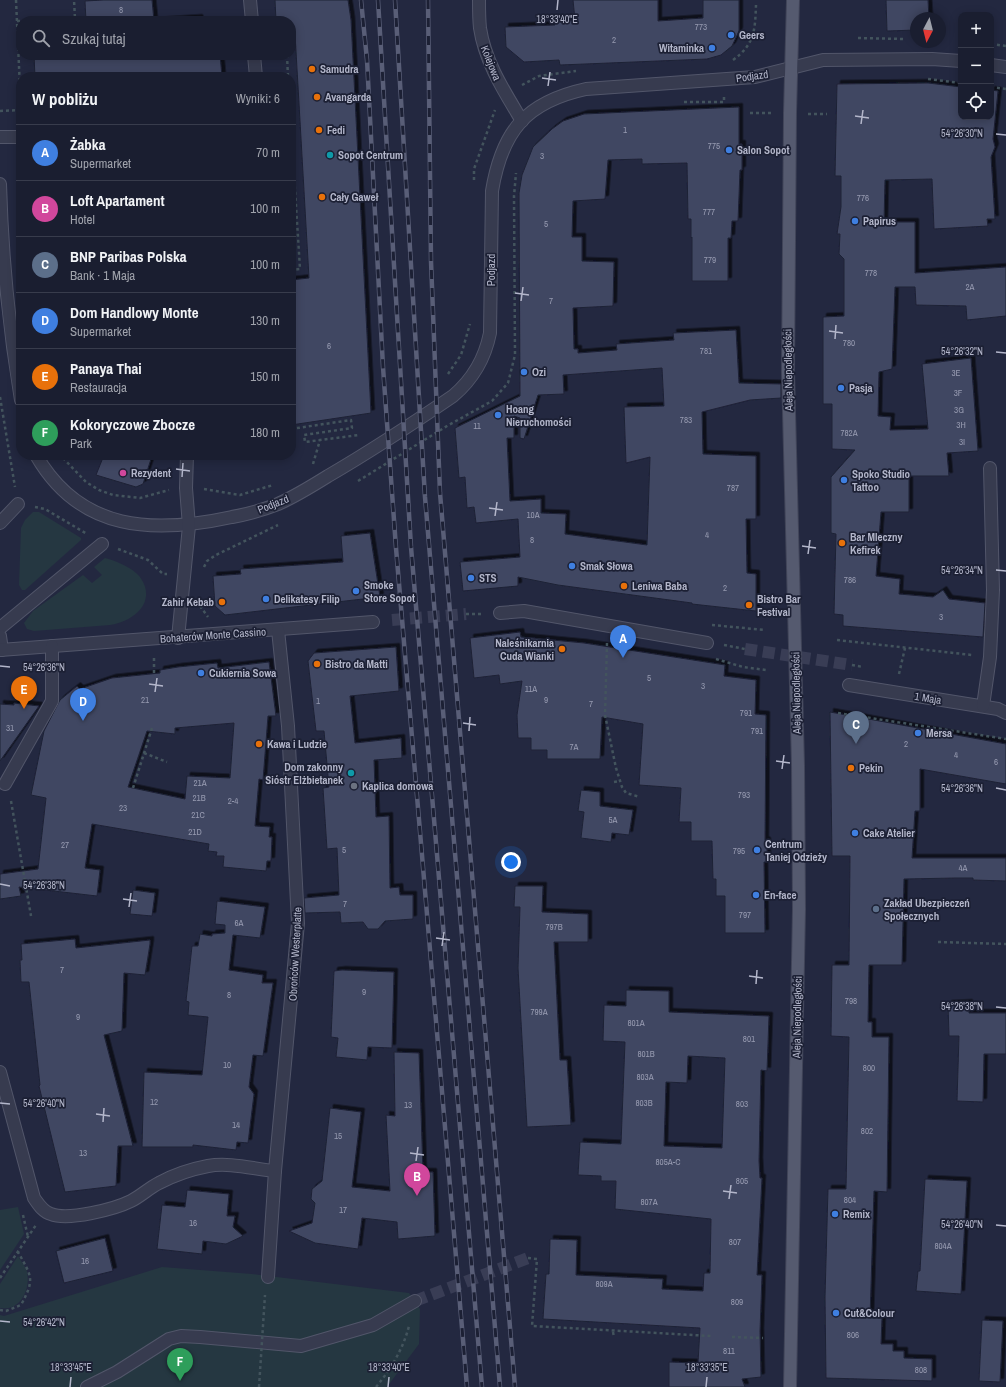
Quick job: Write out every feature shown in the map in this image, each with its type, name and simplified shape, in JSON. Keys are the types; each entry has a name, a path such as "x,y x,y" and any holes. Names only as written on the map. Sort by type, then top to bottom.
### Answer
{"main road":[{"name":"Aleja Niepodległości","path":"790,1387 799,909 798,765 788,372 790,68 793,0"}],"street":[{"path":"250,0 252,16"},
{"name":"Kolejowa","path":"480,0 480,27 490,65 503,91 522,121"},
{"name":"Podjazd","path":"39,460 51,478 64,492 79,504 94,512 130,523 159,526 189,526 246,515 284,501 366,454 462,388 476,370 487,347 491,318 492,191 500,157 511,135 522,121 546,101 565,94 586,89 755,77 823,60 932,59 958,61"},
{"path":"254,60 256,72"},
{"path":"994,65 1006,67"},
{"path":"0,137 16,137"},
{"path":"0,184 1,223 10,319 16,363"},
{"path":"178,638 189,526 186,488 188,460"},
{"path":"983,706 990,658 993,590 990,468"},
{"path":"0,523 18,504"},
{"path":"0,628 102,544"},
{"path":"500,613 524,611 707,643"},
{"name":"Bohaterów Monte Cassino","path":"1,650 178,638 373,622"},
{"name":"Obrońców Westerplatte","path":"268,1278 275,1171 298,923 288,726 278,630"},
{"path":"0,636 1,650"},
{"path":"5,784 52,701 52,646"},
{"name":"1 Maja","path":"849,684 983,706 998,709 1006,713"},
{"path":"0,1072 34,1198 46,1212 52,1215 61,1216 114,1208 132,1200 160,1182 209,1166 224,1165 275,1171"},
{"path":"87,1387 117,1372 169,1339 181,1336 200,1337 301,1346 373,1325 415,1301"}],"path":[{"path":"16,0 17,16"},
{"path":"74,0 74,16"},
{"path":"727,61 733,60 747,48 755,31 756,5"},
{"path":"858,38 909,40"},
{"path":"994,44 1006,46"},
{"path":"19,60 19,72"},
{"path":"287,60 288,72"},
{"path":"994,87 1006,89"},
{"path":"676,102 724,102"},
{"path":"0,111 16,110"},
{"path":"376,471 447,426 492,401 508,383 516,355 514,196 516,165"},
{"path":"296,206 300,270 296,270"},
{"path":"0,397 6,438"},
{"path":"296,428 351,420 352,428 304,435 305,442 360,435"},
{"path":"312,468 320,440"},
{"path":"65,460 86,482 99,490 113,495 140,498 162,491"},
{"path":"210,489 221,493 240,495 279,483"},
{"path":"202,572 207,561 216,555 253,539"},
{"path":"198,604 210,619"},
{"path":"683,639 713,625 765,630"},
{"path":"608,626 606,715 620,781 626,794 640,797"},
{"path":"837,640 990,658"},
{"path":"707,643 712,658 743,667 766,670"},
{"path":"899,674 905,648"},
{"path":"838,713 1006,738"},
{"path":"134,788 152,728"},
{"path":"144,753 167,762"},
{"path":"614,782 620,781"},
{"path":"5,784 12,804 31,916"},
{"path":"938,942 1006,944"},
{"path":"0,1278 46,1212"},
{"path":"0,1310 6,1311 20,1305 31,1287 29,1271 18,1252"},
{"path":"528,1258 537,1259 532,1326 613,1332 711,1336"},
{"path":"259,1387 266,1294"},
{"path":"376,1387 386,1375 399,1354 410,1320"},
{"path":"613,1332 614,1337"},
{"path":"732,1337 762,1338"}],"shaded area":[{"path":"33,512 39,512 81,538 81,540 25,590 22,590 19,585 21,528 25,520"},
{"path":"105,558 133,570 140,577 145,586 146,595 144,602 134,615 127,620 110,625 34,631 27,629 24,623 33,611 83,575 92,583 102,575 94,567"},
{"path":"18,1207 24,1234 0,1270 0,1210"},
{"path":"18,1256 27,1272 28,1279 25,1292 18,1303 7,1308 0,1308 0,1284"},
{"path":"162,1267 252,1274 409,1293 420,1309 419,1344 387,1387 0,1387 0,1315 4,1316"}],"building":[{"path":"152,0 154,16 86,16 85,1"},
{"name":"Sopot Centrum","path":"275,0 348,0 351,20 371,413 296,424 296,279 309,278 296,51 296,16 276,16"},
{"path":"573,0 658,0 658,21 703,18 703,0 739,0 739,31 732,46 721,55 707,59 560,65 559,60 524,62 506,47 505,27 555,25 555,21 575,20"},
{"path":"886,0 928,0 929,12 910,12 910,30 887,31"},
{"path":"34,60 220,60 222,72 35,72"},
{"path":"928,83 958,87 958,120 994,120 994,90 998,91 993,139 995,147 991,157 995,219 987,219 988,226 934,229 932,179 885,180 884,222 915,222 915,273 1006,267 1006,316 967,320 966,306 916,305 915,287 895,287 892,369 879,372 878,416 891,417 890,430 928,429 922,364 971,358 978,451 947,453 949,476 909,476 909,512 881,512 876,576 900,579 899,594 933,597 943,590 949,599 985,603 983,637 843,626 843,615 834,614 836,534 831,533 831,477 855,450 832,449 832,404 823,404 823,317 844,316 844,259 839,254 840,234 837,234 841,207 841,176 835,176 837,84"},
{"path":"739,107 739,144 742,144 742,170 740,170 738,221 732,221 731,238 728,238 728,281 692,281 692,237 691,238 691,219 688,219 687,163 642,164 642,159 608,160 605,199 573,201 572,237 582,237 582,261 614,262 613,306 573,308 574,349 578,349 578,353 617,350 616,344 674,340 673,333 736,330 739,383 781,384 781,398 750,400 702,412 703,454 756,456 756,519 746,519 747,573 756,574 756,611 692,604 558,585 518,577 518,586 463,591 460,562 520,557 518,519 476,523 474,507 467,508 465,477 459,478 455,428 520,396 519,193 522,175 533,147 563,121 584,114","holes":["662,368 664,406 624,407 626,463 650,457 647,545 565,534 566,514 541,513 541,499 510,501 507,438 514,438 514,416 520,418 520,438 524,439 538,395 564,394 563,375"]},
{"name":"Rezydent","path":"102,460 151,460 143,484 136,487 96,475"},
{"path":"370,533 380,597 225,615 215,606 213,576 241,574 240,569 343,562 341,536"},
{"path":"520,632 521,637 584,643 725,665 724,676 756,680 755,714 766,715 765,840 767,841 767,862 764,862 765,933 725,933 725,896 716,896 716,879 713,879 712,841 691,841 691,822 679,822 681,788 639,785 643,724 602,717 600,759 547,759 547,750 531,750 531,738 518,738 517,715 522,681 500,684 499,675 474,678 470,638"},
{"path":"396,647 399,691 350,696 355,743 401,738 402,758 374,760 376,817 389,816 390,888 399,887 400,895 413,895 413,919 385,921 378,929 368,929 363,922 341,923 340,912 305,913 304,898 339,895 337,848 327,849 323,788 329,787 324,731 316,731 308,661 314,653"},
{"path":"269,662 276,716 268,716 263,780 259,779 255,826 270,827 269,837 272,837 271,861 267,861 266,871 223,867 224,856 216,856 217,852 208,851 209,844 92,824 85,868 100,870 97,896 19,887 21,896 0,899 0,874 38,869 46,798 31,795 44,731 60,700 77,686 80,689 112,678 160,673 160,670 217,663 218,668","holes":["234,723 230,778 187,776 185,799 128,787 147,731 175,734 175,728"]},
{"path":"14,703 39,706 0,761 0,704 14,705"},
{"path":"830,712 1006,744 1006,784 920,769 920,811 915,811 912,858 1006,858 1006,881 973,880 973,878 904,879 902,965 869,965 868,1022 872,1022 872,1037 889,1037 887,1192 874,1191 870,1318 882,1318 881,1344 893,1344 893,1351 904,1351 904,1358 932,1359 932,1381 826,1378 825,1297 828,1189 846,1189 849,1037 831,1036 832,965 849,965 850,856 832,856"},
{"path":"581,790 600,792 600,806 633,810 629,835 612,833 611,842 581,838 584,812 578,811"},
{"path":"515,886 543,886 542,912 588,914 588,942 554,942 560,1060 567,1060 571,1125 527,1127 518,968 520,907 514,907"},
{"path":"133,890 155,893 152,916 130,914"},
{"path":"217,901 265,907 260,938 233,935 229,970 263,975 262,983 273,983 263,1056 253,1055 249,1087 254,1094 248,1143 237,1142 236,1150 193,1145 193,1147 142,1147 144,1072 202,1075 208,1017 188,1015 189,1002 186,1001 192,946 198,946 200,934 212,936 212,934 225,933 225,925 215,924"},
{"path":"75,939 76,948 150,940 150,944 145,975 124,973 122,1031 104,1035 133,1146 118,1146 116,1186 65,1192 39,1086 29,982 21,982 20,960 22,960 21,944"},
{"path":"334,971 394,972 392,1048 368,1047 367,1060 336,1057 338,1038 331,1037"},
{"path":"626,990 669,991 669,1012 769,1016 767,1071 761,1070 759,1161 760,1178 762,1178 757,1275 762,1275 760,1331 761,1377 742,1379 745,1387 669,1387 669,1362 698,1363 700,1328 543,1319 546,1274 549,1274 550,1239 577,1240 576,1275 663,1279 662,1289 703,1291 704,1273 710,1273 711,1219 615,1209 616,1181 601,1181 601,1176 578,1175 580,1142 621,1144 625,1042 603,1041 604,1005 626,1006","holes":["688,1056 725,1058 722,1148 664,1146 666,1082 687,1083"]},
{"path":"969,1003 969,1013 1006,1013 1006,1054 984,1054 983,1102 957,1101 959,1036 949,1036 948,1004"},
{"path":"394,1052 419,1053 423,1172 433,1172 435,1236 398,1239 397,1222 362,1218 358,1249 315,1243 289,1231 312,1223 315,1203 311,1199 312,1189 322,1181 330,1108 361,1112 352,1187 390,1191 386,1115 395,1116"},
{"path":"925,1179 967,1181 961,1294 916,1291 918,1271 920,1271"},
{"path":"187,1190 229,1194 227,1216 235,1216 233,1227 243,1236 226,1244 203,1241 202,1254 157,1249 162,1205 185,1207"},
{"path":"105,1238 113,1271 64,1283 56,1251"},
{"path":"982,1320 1003,1321 1000,1382 979,1381"}],"tunnel":[{"path":"392,620 466,614"},
{"path":"745,649 852,665"},
{"path":"415,1301 528,1258"}],"railway":[{"path":"361,0 367,60 383,367 396,548 467,1387"},
{"path":"378,0 411,547 482,1387"},
{"path":"395,0 425,497 500,1387"},
{"path":"428,0 431,261 440,493 515,1387"}],"place":[{"name":"Geers","path":"731,35"},
{"name":"Witaminka","path":"712,48"},
{"name":"Samudra","path":"312,69"},
{"name":"Avangarda","path":"317,97"},
{"name":"Fedi","path":"319,130"},
{"name":"Salon Sopot","path":"729,150"},
{"name":"Sopot Centrum","path":"330,155"},
{"name":"Cały Gaweł","path":"322,197"},
{"name":"Papirus","path":"855,221"},
{"name":"Ozi","path":"524,372"},
{"name":"Pasja","path":"841,388"},
{"name":"Hoang Nieruchomości","path":"498,415"},
{"name":"Rezydent","path":"123,473"},
{"name":"Spoko Studio Tattoo","path":"844,480"},
{"name":"Bar Mleczny Kefirek","path":"842,543"},
{"name":"Smak Słowa","path":"572,566"},
{"name":"STS","path":"471,578"},
{"name":"Leniwa Baba","path":"624,586"},
{"name":"Smoke Store Sopot","path":"356,591"},
{"name":"Delikatesy Filip","path":"266,599"},
{"name":"Zahir Kebab","path":"222,602"},
{"name":"Bistro Bar Festival","path":"749,605"},
{"name":"Naleśnikarnia Cuda Wianki","path":"562,649"},
{"name":"Żabka","path":"623,658"},
{"name":"Bistro da Matti","path":"317,664"},
{"name":"Cukiernia Sowa","path":"201,673"},
{"name":"Panaya Thai","path":"24,709"},
{"name":"Dom Handlowy Monte","path":"83,721"},
{"name":"Mersa","path":"918,733"},
{"name":"Kawa i Ludzie","path":"259,744"},
{"name":"BNP Paribas Polska","path":"856,744"},
{"name":"Pekin","path":"851,768"},
{"name":"Dom zakonny Sióstr Elżbietanek","path":"351,773"},
{"name":"Kaplica domowa","path":"354,786"},
{"name":"Cake Atelier","path":"855,833"},
{"name":"Centrum Taniej Odzieży","path":"757,850"},
{"name":"En-face","path":"756,895"},
{"name":"Zakład Ubezpieczeń Społecznych","path":"876,909"},
{"name":"Loft Apartament","path":"417,1196"},
{"name":"Remix","path":"835,1214"},
{"name":"Cut&Colour","path":"836,1313"},
{"name":"Kokoryczowe Zbocze","path":"180,1381"}]}
